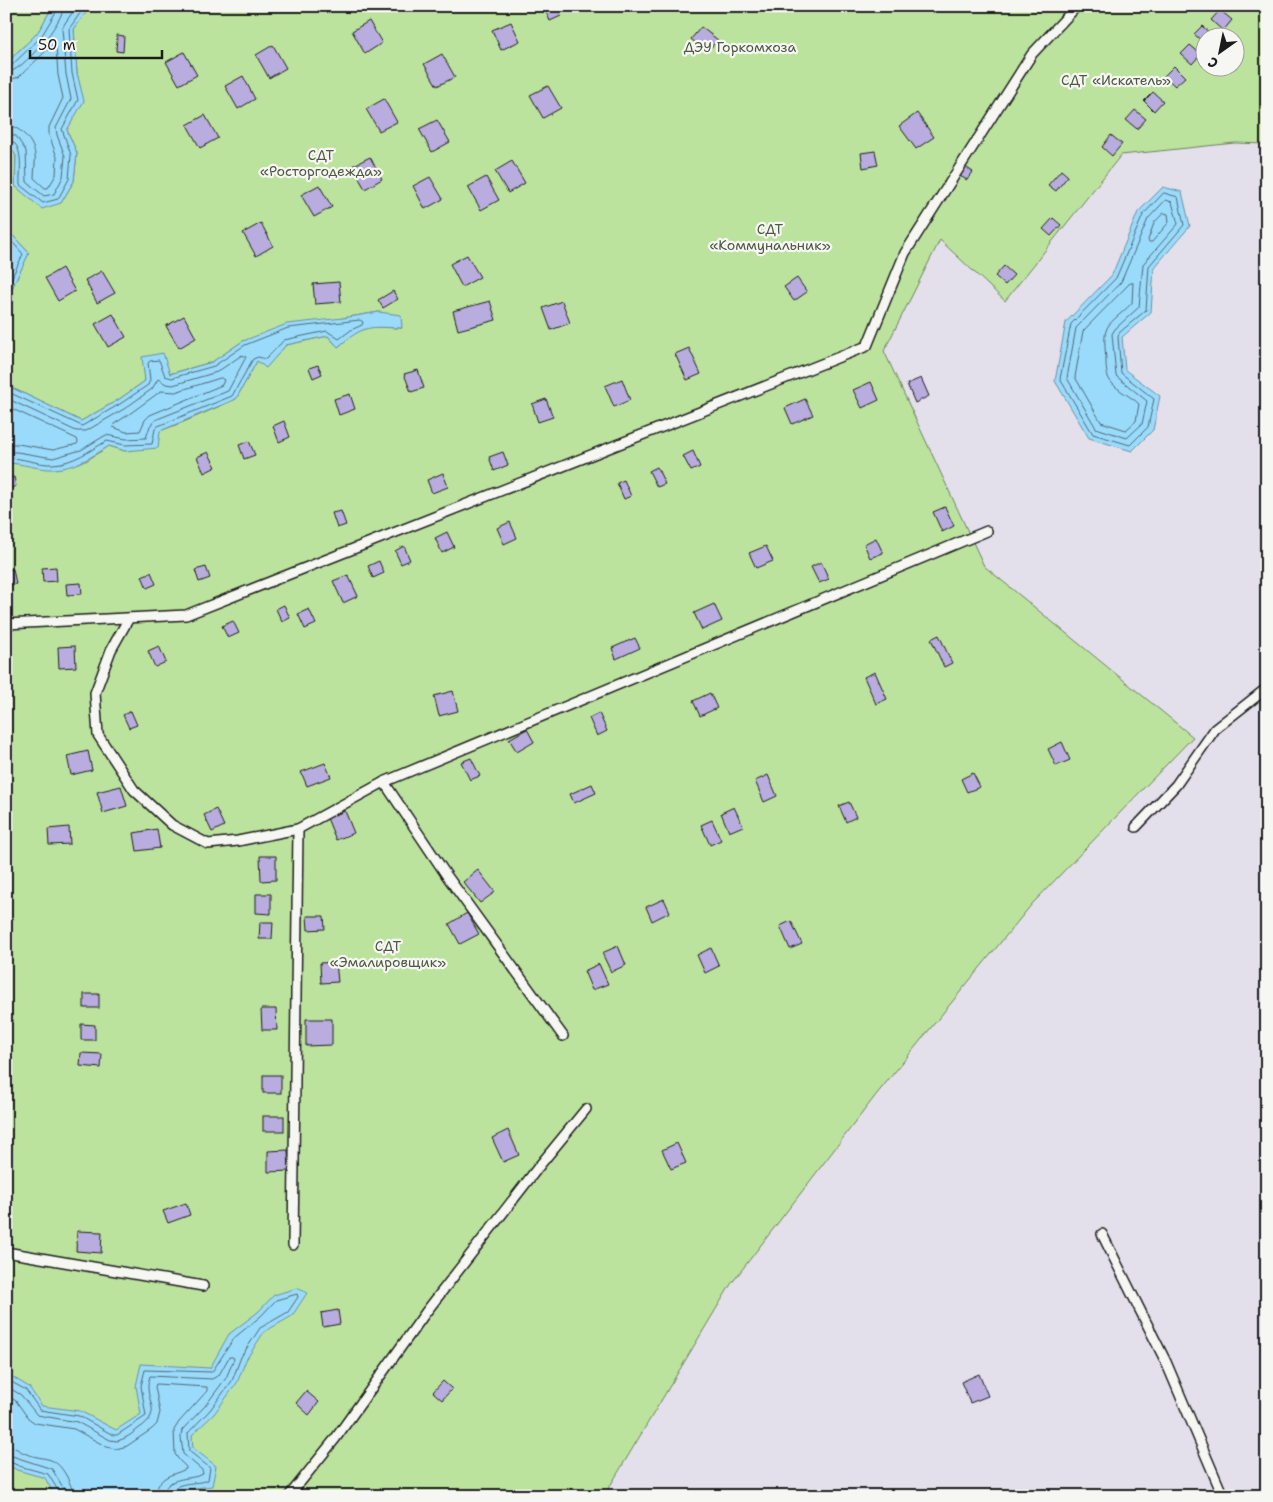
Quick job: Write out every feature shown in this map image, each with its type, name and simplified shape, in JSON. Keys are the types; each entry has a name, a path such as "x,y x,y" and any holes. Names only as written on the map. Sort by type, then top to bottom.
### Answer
{"lane":[{"path":"6,624 186,616 867,346 905,253 1032,54 1077,6"},
{"path":"129,618 111,650 95,693 98,735 134,790 172,825 208,844 238,841 298,829 384,782 987,532"},
{"path":"1136,827 1176,785 1215,728 1267,688"},
{"path":"384,782 447,876 562,1036"},
{"path":"293,1245 298,829"},
{"path":"289,1496 335,1439 426,1312 540,1164 586,1109"},
{"path":"1102,1234 1166,1362 1224,1496"},
{"path":"6,1252 203,1286"}],"green space":[{"path":"6,6 55,6 38,32 10,60 6,71"},
{"path":"91,6 1267,6 1267,144 1235,143 1121,155 1005,301 940,240 884,351 984,566 1193,737 1032,904 876,1095 731,1284 604,1496 6,1496 6,463 86,461 109,446 125,451 160,431 236,399 257,361 266,367 286,345 328,336 338,347 353,334 368,327 402,328 379,312 343,318 243,341 212,362 169,374 143,357 145,381 118,400 81,421 6,385 6,301 29,253 6,228 6,137 16,156 15,186 61,203 74,181 77,153 67,130 83,101 77,73 74,29"}],"water":[{"path":"55,6 91,6 74,29 77,73 84,101 67,130 77,153 74,181 61,203 42,209 15,186 16,156 6,137 6,71 10,60 38,32"},
{"path":"1163,187 1182,192 1190,226 1154,268 1151,312 1122,337 1125,370 1160,396 1153,430 1132,451 1089,438 1055,381 1066,322 1112,275 1138,212"},
{"path":"6,228 29,253 6,301"},
{"path":"379,312 401,315 402,328 368,328 355,334 338,347 328,336 286,345 266,368 257,361 236,399 160,431 158,448 125,451 109,446 76,464 54,469 6,463 6,385 81,421 118,400 145,381 142,357 163,353 170,374 212,362 243,341 287,324"},
{"path":"297,1288 307,1293 292,1316 264,1332 246,1360 237,1383 214,1414 192,1435 193,1448 216,1466 212,1486 179,1490 172,1496 55,1496 45,1478 17,1470 6,1464 6,1373 29,1387 42,1406 80,1411 116,1430 141,1414 136,1386 141,1364 210,1368 229,1334 258,1312 274,1295"}],"building":[{"path":"556,6 561,16 550,21 545,10"},
{"path":"576,6 592,6 579,12"},
{"path":"1220,10 1232,20 1225,28 1220,28 1211,20"},
{"path":"369,21 382,43 365,54 352,31"},
{"path":"511,22 520,41 501,50 492,30"},
{"path":"701,27 718,40 707,52 691,39"},
{"path":"117,35 124,36 123,52 116,51"},
{"path":"273,45 286,68 269,78 256,55"},
{"path":"1190,45 1196,50 1196,60 1192,64 1181,54"},
{"path":"184,52 197,75 179,85 166,62"},
{"path":"442,54 455,77 437,86 424,64"},
{"path":"1174,66 1185,77 1175,86 1164,76"},
{"path":"243,76 255,99 238,109 225,86"},
{"path":"548,86 561,108 543,118 530,95"},
{"path":"1153,92 1163,101 1154,111 1144,101"},
{"path":"384,99 397,122 379,131 366,109"},
{"path":"1135,110 1146,119 1137,129 1126,120"},
{"path":"917,113 934,137 916,149 899,126"},
{"path":"205,115 218,138 200,148 187,125"},
{"path":"437,120 450,142 432,152 419,129"},
{"path":"1111,135 1122,144 1112,156 1102,147"},
{"path":"875,151 878,165 863,168 861,153"},
{"path":"370,157 382,179 365,189 352,166"},
{"path":"512,161 525,183 508,193 495,171"},
{"path":"964,166 973,172 967,180 958,175"},
{"path":"1061,170 1068,176 1056,191 1048,185"},
{"path":"430,177 443,199 425,209 413,186"},
{"path":"486,177 499,200 481,210 468,187"},
{"path":"319,185 332,207 314,217 301,195"},
{"path":"1053,218 1061,225 1051,236 1043,229"},
{"path":"261,223 273,246 256,256 243,233"},
{"path":"467,255 480,277 462,287 450,264"},
{"path":"1004,266 1014,275 1005,285 995,276"},
{"path":"62,268 75,291 58,301 45,278"},
{"path":"102,271 115,293 97,303 85,280"},
{"path":"797,278 807,292 794,301 784,287"},
{"path":"339,282 341,302 315,304 313,284"},
{"path":"393,291 398,299 383,308 378,300"},
{"path":"490,301 496,320 458,330 453,311"},
{"path":"562,301 570,323 551,330 543,308"},
{"path":"113,314 126,337 108,347 95,324"},
{"path":"184,316 196,338 179,348 166,326"},
{"path":"689,348 701,374 687,380 675,354"},
{"path":"318,365 322,374 313,378 309,368"},
{"path":"418,370 424,388 411,392 404,374"},
{"path":"921,378 929,396 915,403 907,384"},
{"path":"622,379 630,400 614,407 605,386"},
{"path":"871,382 879,400 862,408 853,390"},
{"path":"350,394 355,409 339,415 334,399"},
{"path":"546,399 553,417 538,422 532,404"},
{"path":"805,399 813,415 792,424 785,408"},
{"path":"284,421 290,437 279,442 273,426"},
{"path":"249,441 255,455 244,459 239,445"},
{"path":"693,451 700,467 691,471 683,456"},
{"path":"208,452 216,467 204,473 197,457"},
{"path":"503,452 508,465 494,471 489,457"},
{"path":"657,467 665,484 657,487 649,471"},
{"path":"443,473 448,487 432,493 427,480"},
{"path":"14,477 16,486 7,490 6,479"},
{"path":"624,480 631,496 624,499 617,483"},
{"path":"945,507 954,526 942,532 933,512"},
{"path":"341,511 346,525 337,528 332,513"},
{"path":"510,522 517,538 504,544 497,528"},
{"path":"447,532 454,547 442,553 435,538"},
{"path":"876,538 883,553 870,558 864,544"},
{"path":"404,546 410,560 401,564 395,551"},
{"path":"766,546 773,561 756,568 749,553"},
{"path":"379,561 384,573 373,578 368,566"},
{"path":"821,562 829,579 819,583 811,567"},
{"path":"56,567 57,581 43,582 42,568"},
{"path":"206,567 210,578 199,582 195,570"},
{"path":"13,569 16,584 6,586 6,570"},
{"path":"151,572 156,584 147,588 142,576"},
{"path":"348,575 358,596 343,603 333,581"},
{"path":"81,583 82,594 67,595 66,584"},
{"path":"714,604 722,621 702,630 694,613"},
{"path":"284,605 290,618 282,622 276,609"},
{"path":"309,609 316,624 305,629 298,614"},
{"path":"233,621 239,633 228,638 222,626"},
{"path":"939,635 952,663 944,667 931,639"},
{"path":"635,638 640,648 616,659 612,648"},
{"path":"75,646 76,667 59,668 58,647"},
{"path":"159,646 166,662 155,667 148,651"},
{"path":"875,672 887,699 876,704 864,677"},
{"path":"453,691 458,711 439,716 434,696"},
{"path":"710,693 717,708 700,716 693,701"},
{"path":"131,711 137,725 129,728 123,715"},
{"path":"599,713 607,731 597,736 589,718"},
{"path":"527,729 534,742 517,752 509,739"},
{"path":"1062,742 1070,760 1056,766 1048,749"},
{"path":"88,751 92,770 71,775 67,756"},
{"path":"471,758 480,776 470,780 461,762"},
{"path":"325,763 331,777 307,786 301,772"},
{"path":"973,773 980,787 967,792 961,779"},
{"path":"768,775 777,796 764,802 755,781"},
{"path":"592,784 596,793 574,803 570,794"},
{"path":"121,786 127,806 103,813 97,792"},
{"path":"849,802 856,817 846,822 839,806"},
{"path":"734,807 743,826 729,832 721,813"},
{"path":"216,809 224,826 212,832 204,815"},
{"path":"345,811 354,833 336,840 327,818"},
{"path":"712,820 721,840 710,845 701,825"},
{"path":"69,827 70,844 49,845 48,829"},
{"path":"157,829 160,848 137,851 134,833"},
{"path":"260,856 276,856 276,880 261,881"},
{"path":"478,870 495,892 480,903 463,882"},
{"path":"256,894 271,894 271,914 256,913"},
{"path":"664,899 670,912 652,921 646,907"},
{"path":"467,913 479,934 460,944 449,924"},
{"path":"307,916 324,916 325,929 308,930"},
{"path":"791,921 802,944 790,949 780,926"},
{"path":"260,922 273,922 272,939 259,939"},
{"path":"618,946 626,965 611,972 602,953"},
{"path":"711,948 719,966 705,973 697,955"},
{"path":"336,962 338,982 321,983 320,963"},
{"path":"599,964 608,984 592,990 584,971"},
{"path":"84,994 99,994 99,1008 84,1008"},
{"path":"261,1009 276,1009 277,1030 262,1030"},
{"path":"306,1019 332,1019 332,1045 306,1046"},
{"path":"81,1024 95,1025 95,1040 81,1040"},
{"path":"81,1053 102,1054 101,1068 80,1066"},
{"path":"263,1075 281,1075 281,1093 263,1093"},
{"path":"263,1116 284,1116 284,1131 263,1131"},
{"path":"508,1130 519,1155 503,1162 492,1138"},
{"path":"677,1143 686,1163 671,1169 662,1150"},
{"path":"288,1150 289,1171 268,1172 268,1151"},
{"path":"186,1203 190,1215 168,1223 163,1211"},
{"path":"6,1212 13,1213 12,1225 6,1224"},
{"path":"77,1231 102,1232 101,1253 76,1251"},
{"path":"338,1310 340,1324 323,1327 321,1313"},
{"path":"979,1374 988,1396 970,1403 961,1382"},
{"path":"443,1381 452,1389 442,1400 433,1392"},
{"path":"306,1391 319,1402 309,1415 296,1403"}],"park label":[{"name":"ДЭУ Горкомхоза","path":"740,47"},
{"name":"СДТ «Искатель»","path":"1116,80"},
{"name":"СДТ «Росторгодежда»","path":"321,164"},
{"name":"СДТ «Коммунальник»","path":"770,237"},
{"name":"СДТ «Эмалировщик»","path":"388,954"}]}
